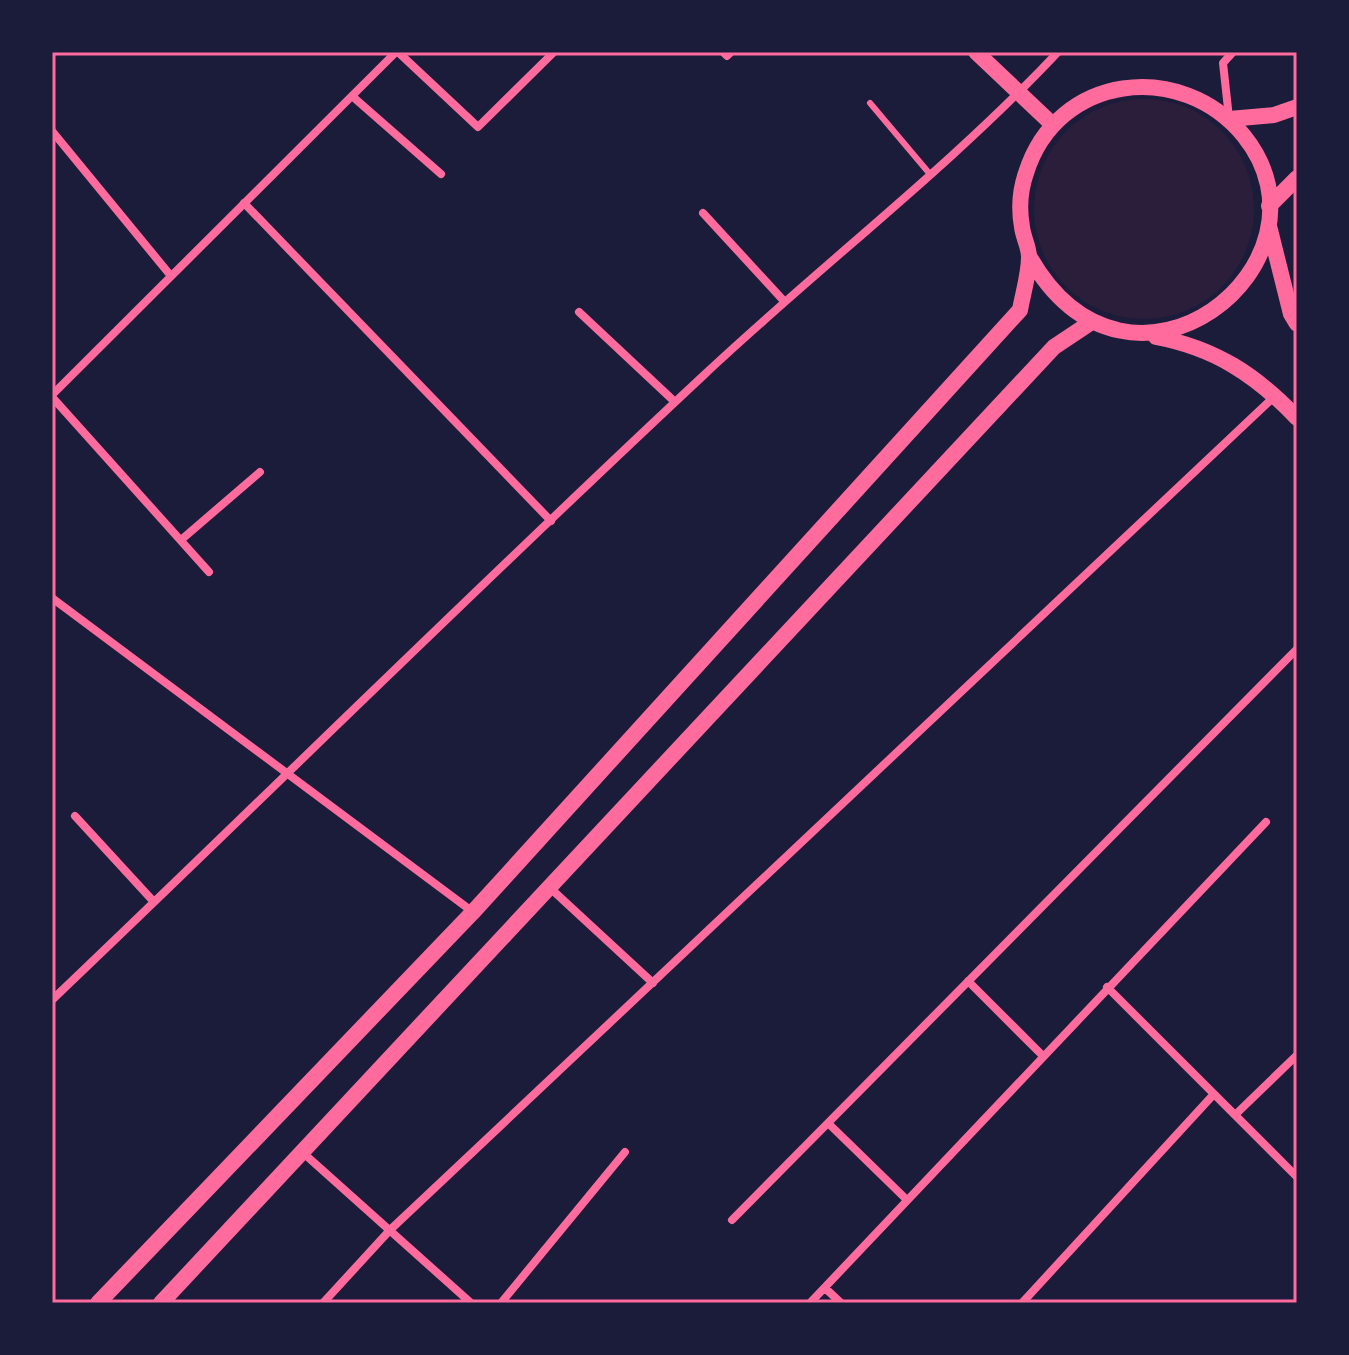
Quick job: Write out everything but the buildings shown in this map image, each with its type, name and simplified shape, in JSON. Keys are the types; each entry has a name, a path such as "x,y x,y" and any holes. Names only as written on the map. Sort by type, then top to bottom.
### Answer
{"main road":[{"path":"976,52 1053,125"},
{"path":"1297,324 1291,314 1268,214 1263,174 1254,154 1229,119 1203,100 1172,89 1140,86 1097,96 1078,105 1053,125 1036,148 1025,174 1021,201 1022,229 1029,256 1044,283 1066,305 1093,321 1190,344 1227,359 1276,396 1297,418"},
{"path":"1229,119 1274,115 1297,107"},
{"path":"1131,332 1170,330 1207,317 1237,292 1258,259 1268,214 1297,178"},
{"path":"98,1303 473,912 1020,310 1029,256"},
{"path":"161,1303 1054,347 1093,321"}],"street":[{"path":"209,572 52,396 397,52 478,127 554,52"},
{"path":"723,52 727,56 731,52"},
{"path":"52,1000 783,300 1021,92 1058,52"},
{"path":"1229,119 1223,63 1233,52"},
{"path":"352,96 441,174"},
{"path":"52,131 171,276"},
{"path":"244,203 551,521"},
{"path":"703,213 783,300"},
{"path":"579,312 675,402"},
{"path":"323,1303 390,1230 1276,396"},
{"path":"181,540 260,472"},
{"path":"52,598 473,912"},
{"path":"732,1220 1297,649"},
{"path":"75,816 154,902"},
{"path":"810,1303 1266,822"},
{"path":"549,887 653,983"},
{"path":"968,981 1043,1056"},
{"path":"1107,987 1297,1177"},
{"path":"1235,1115 1297,1055"},
{"path":"1022,1303 1214,1094"},
{"path":"828,1123 906,1199"},
{"path":"301,1151 471,1303"},
{"path":"501,1303 625,1152"},
{"path":"825,1288 841,1303"}],"lane":[{"path":"870,103 929,173"}],"shaded area":[{"path":"1144,99 1165,101 1186,108 1222,131 1245,167 1252,188 1252,230 1245,251 1222,287 1186,310 1165,317 1144,319 1123,317 1102,310 1066,287 1043,251 1036,230 1034,209 1036,188 1043,167 1066,131 1102,108 1123,101"}]}
